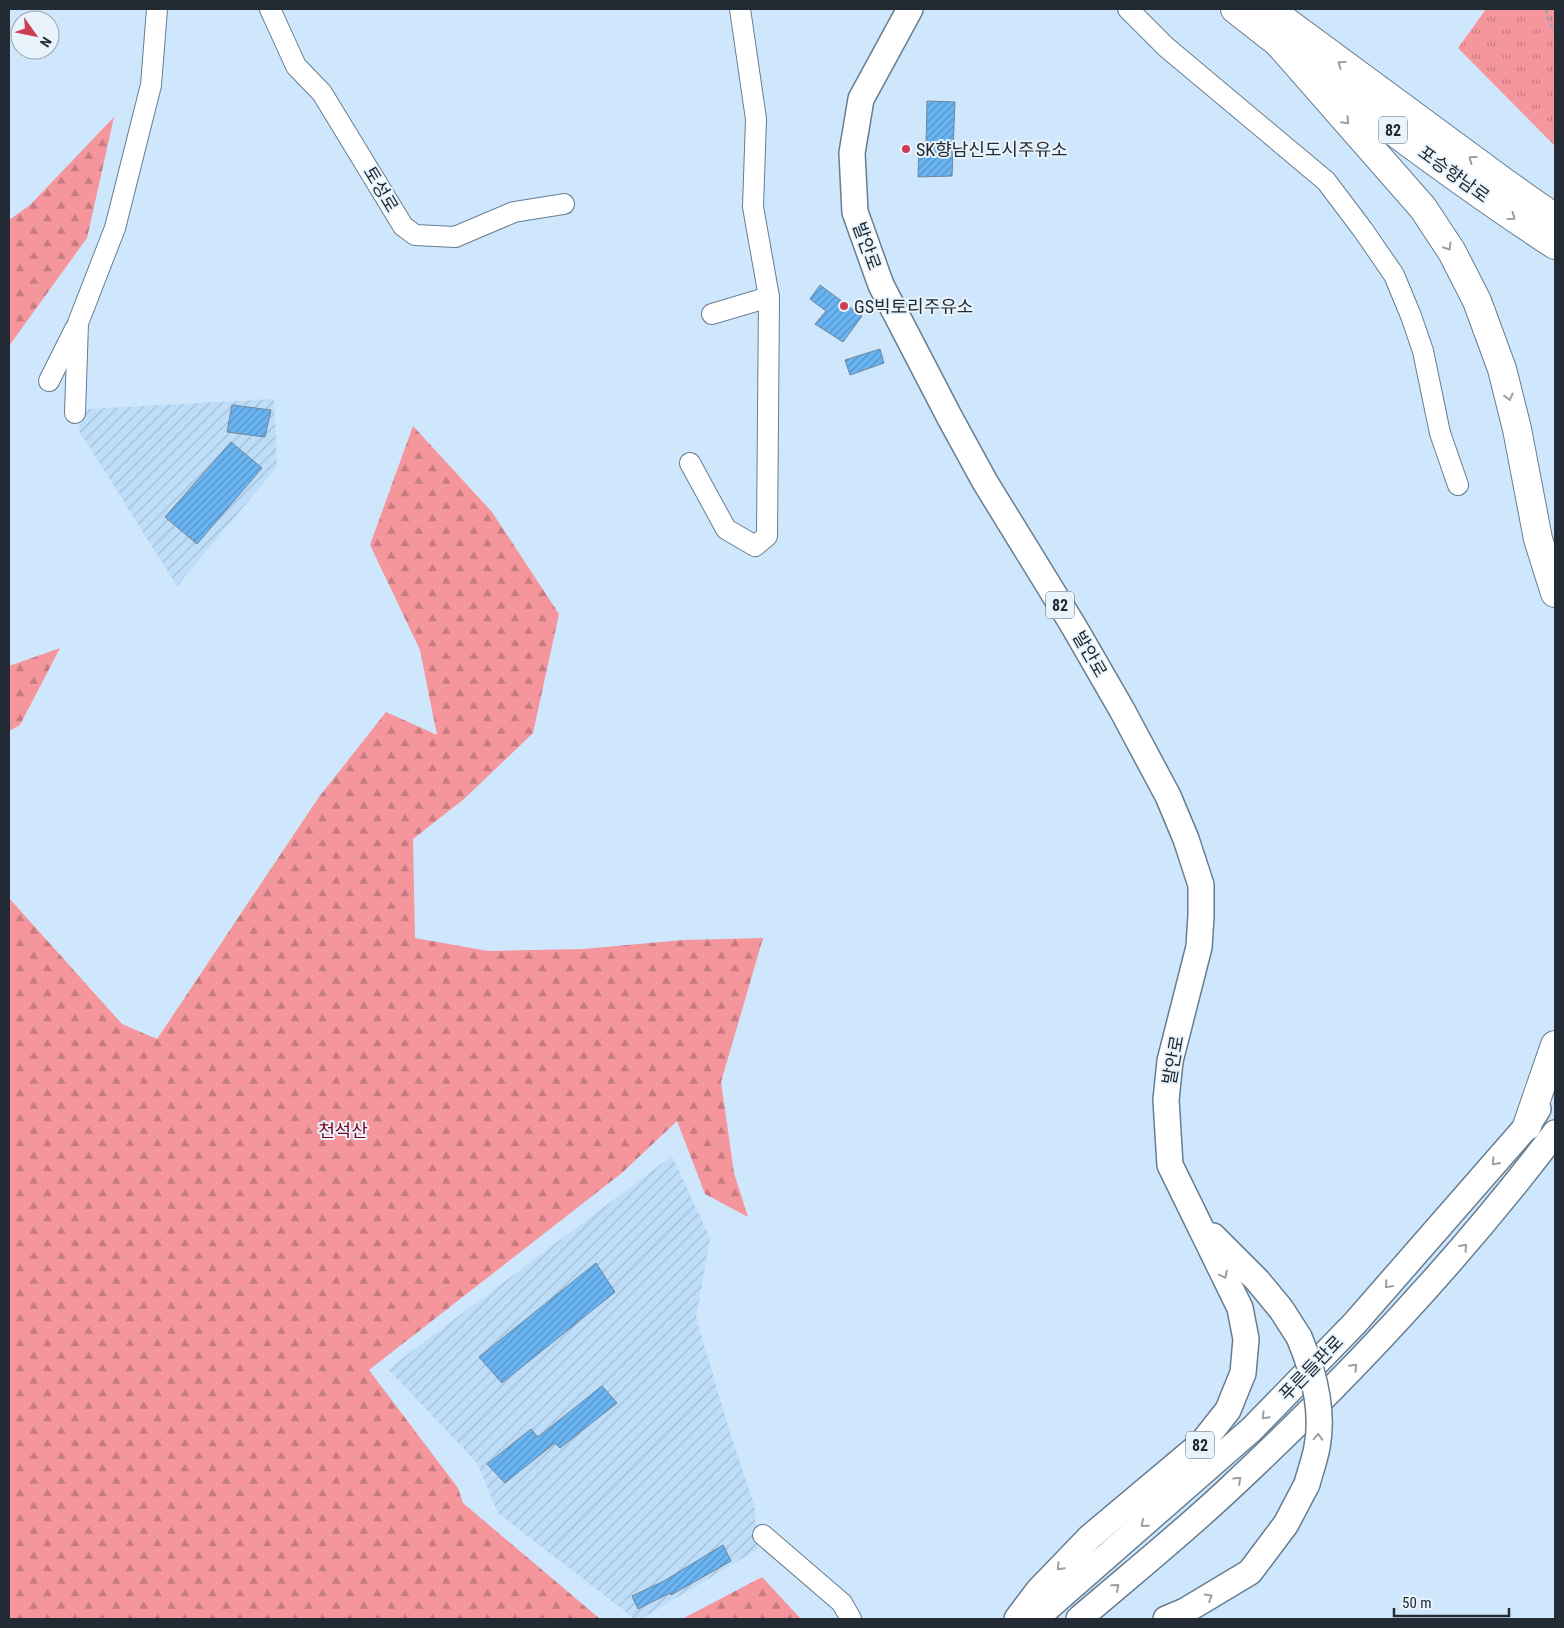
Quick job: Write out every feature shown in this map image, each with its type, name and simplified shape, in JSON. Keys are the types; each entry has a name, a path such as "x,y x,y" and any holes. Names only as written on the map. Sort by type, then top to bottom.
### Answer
{"highway":[{"name":"포승향남로","path":"1235,9 1446,169 1555,245"},
{"name":"포승향남로","path":"1268,9 1508,186 1555,218"},
{"path":"1280,45 1423,208 1452,252 1477,301 1502,369 1517,429 1538,540 1555,592"},
{"path":"1508,186 1555,205"},
{"path":"1527,1126 1555,1046"}],"main road":[{"name":"발안로","path":"906,10 861,99 852,153 855,212 881,285 954,426 985,482 1073,625 1122,710 1168,796 1186,839 1201,886 1200,932 1190,986 1170,1061 1166,1100 1170,1165 1194,1216"},
{"name":"푸른들판로","path":"1035,1619 1252,1429 1355,1323 1527,1126 1555,1085"},
{"name":"푸른들판로","path":"1079,1619 1227,1491 1343,1379 1475,1235 1555,1133"},
{"name":"82","path":"1166,1619 1185,1611 1250,1572 1286,1524 1307,1484 1318,1445 1318,1408 1309,1361 1299,1337 1281,1309 1258,1280 1194,1216"},
{"name":"82","path":"1017,1619 1038,1590 1090,1537 1202,1444 1228,1410 1243,1373 1246,1339 1240,1308 1194,1216"}],"lane":[{"path":"49,381 78,323 118,219 152,84 157,9"},
{"name":"토성로","path":"270,9 296,66 322,93 404,226 415,235 454,238 514,212 564,204"},
{"path":"690,463 726,530 755,546 767,536 769,297 753,208 756,119 740,9"},
{"path":"1128,9 1166,47 1326,181 1394,274 1423,351 1440,433 1458,485"},
{"path":"712,314 769,297"},
{"path":"75,414 78,323"},
{"path":"763,1535 842,1603 851,1619"}],"path":[{"path":"1547,9 1546,14 1555,33"}],"shaded area":[{"path":"274,399 277,467 177,586 78,429 88,409"},
{"path":"672,1156 710,1238 696,1318 731,1436 754,1504 758,1549 641,1619 635,1619 498,1513 477,1463 388,1369"}],"green space":[{"path":"1486,9 1555,9 1555,146 1458,48"},
{"path":"114,117 87,238 9,346 9,220 30,205"},
{"name":"천석산","path":"413,426 492,512 559,614 533,733 464,799 413,839 415,938 488,951 583,949 683,940 763,938 721,1082 734,1173 748,1217 705,1194 677,1121 623,1172 369,1370 458,1488 463,1503 600,1619 9,1619 9,898 122,1024 157,1039 319,797 386,712 437,735 420,650 370,545"},
{"path":"60,648 20,725 9,731 9,666"},
{"path":"762,1577 801,1619 682,1619"}],"building":[{"path":"927,101 955,102 952,176 918,177 919,145 926,146"},
{"path":"820,285 862,316 843,342 815,324 826,311 810,299"},
{"path":"880,349 884,363 850,375 845,360"},
{"path":"232,405 271,410 265,437 227,432"},
{"path":"231,442 262,468 197,544 165,517"},
{"path":"596,1263 615,1292 502,1383 479,1357"},
{"path":"602,1386 617,1403 560,1448 555,1443 505,1483 487,1464 531,1429 538,1437"},
{"path":"723,1545 731,1561 671,1595 670,1593 638,1609 632,1596 664,1581"}],"place":[{"name":"SK향남신도시주유소","path":"906,149"},
{"name":"GS빅토리주유소","path":"844,306"}]}
